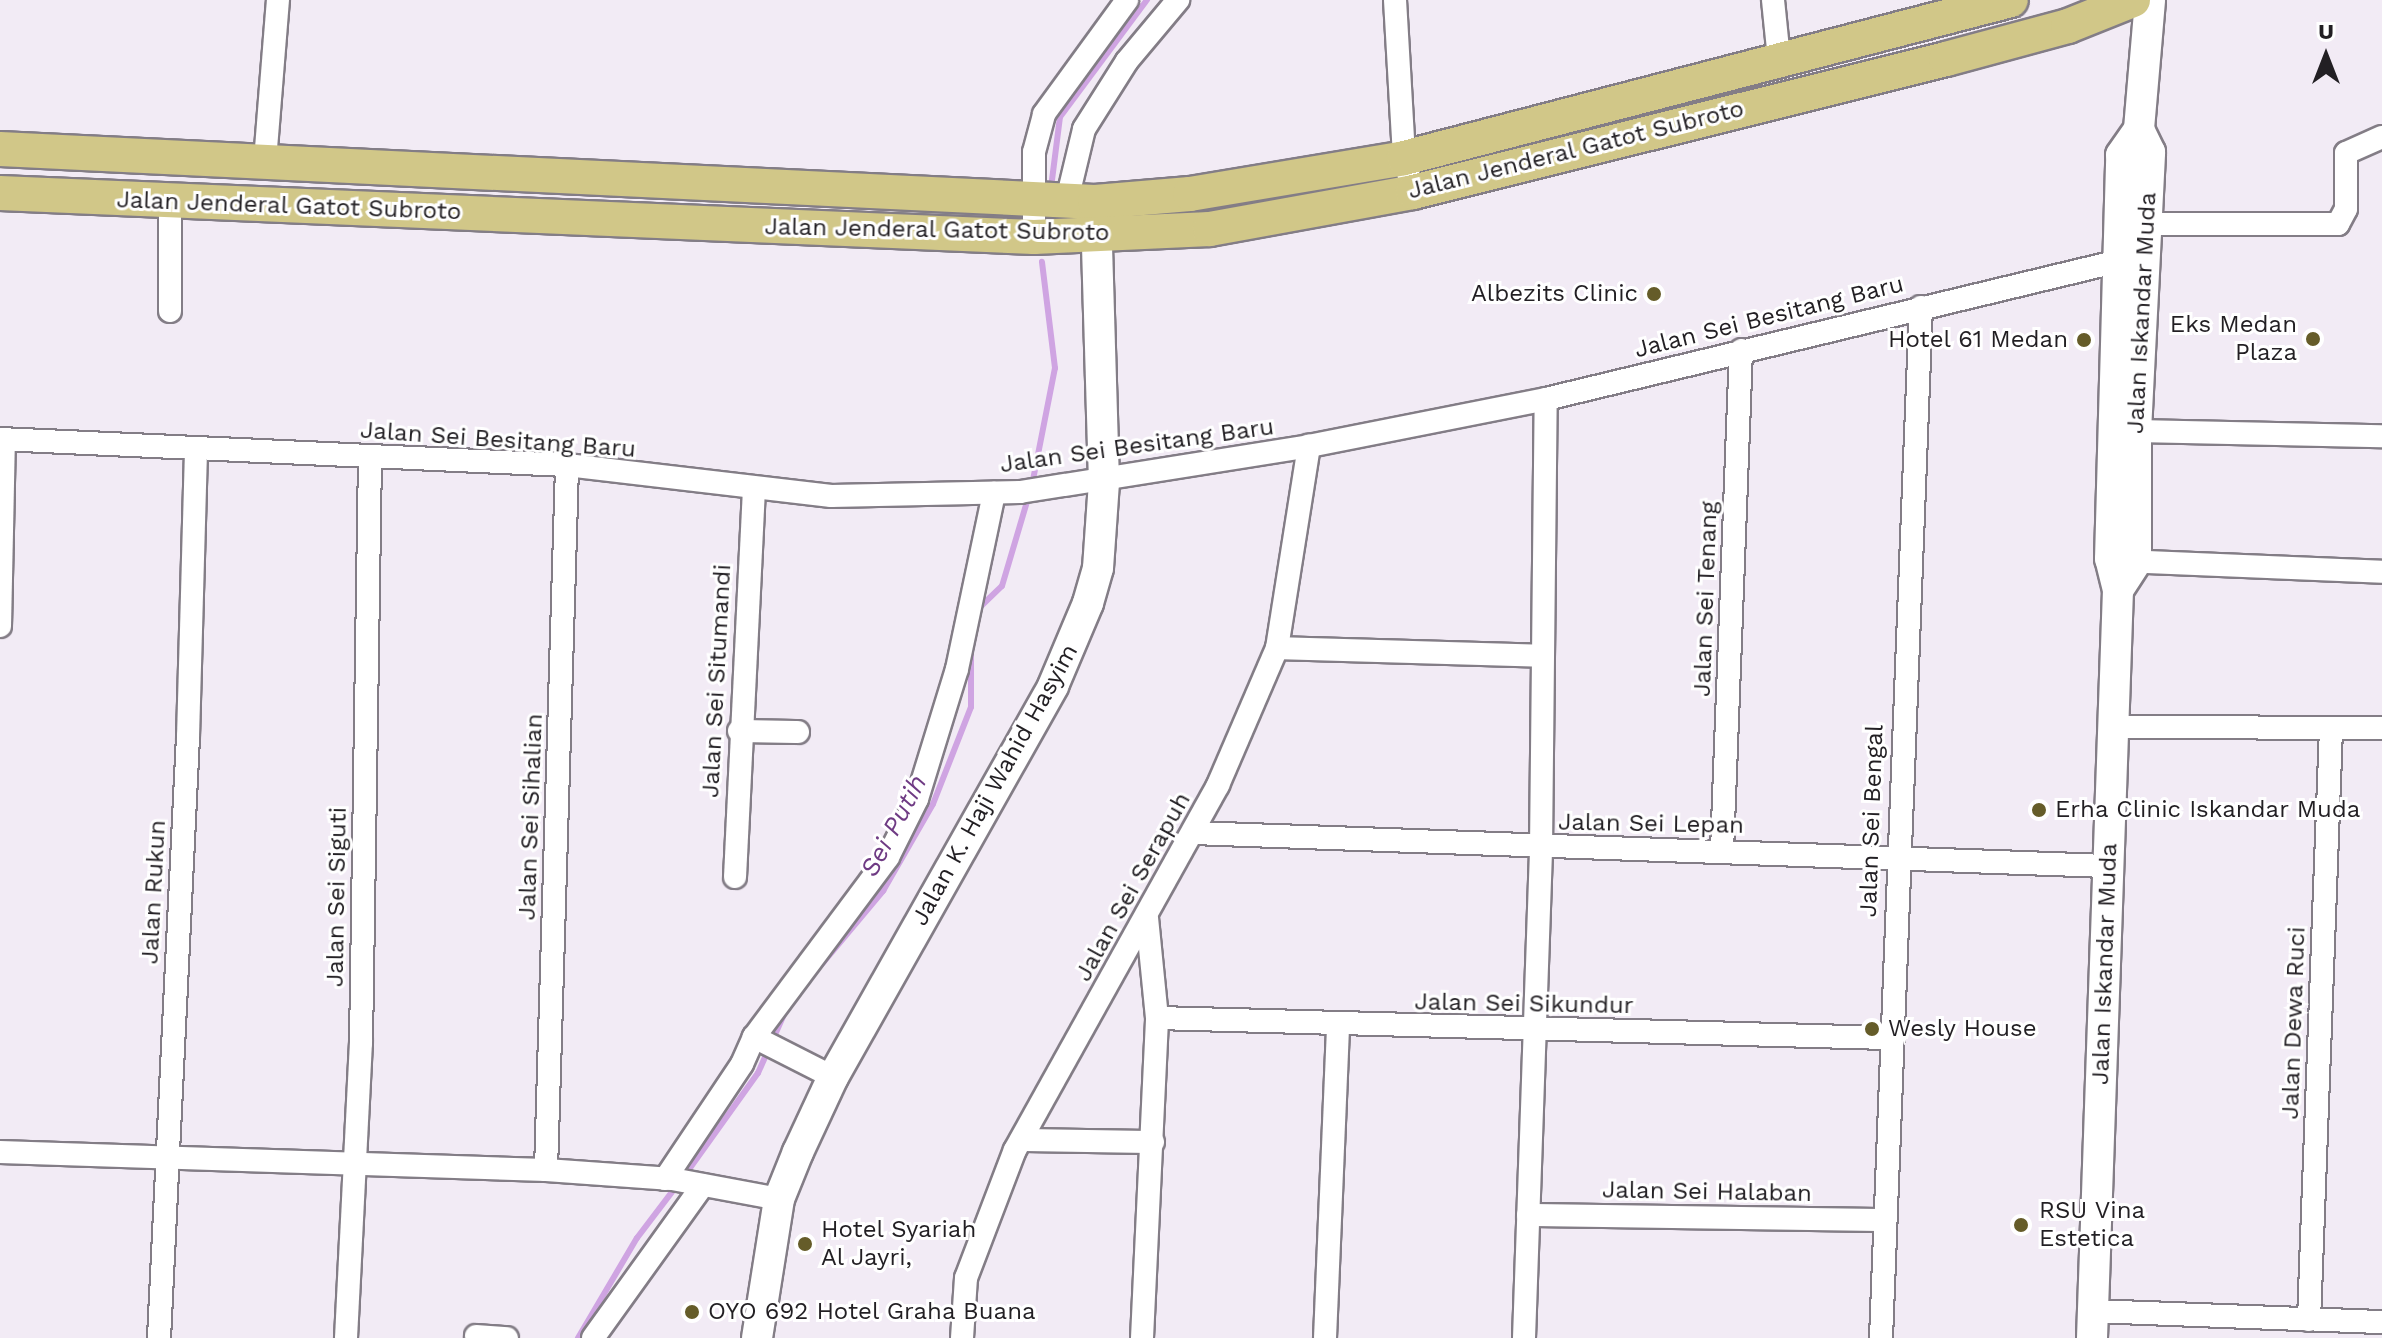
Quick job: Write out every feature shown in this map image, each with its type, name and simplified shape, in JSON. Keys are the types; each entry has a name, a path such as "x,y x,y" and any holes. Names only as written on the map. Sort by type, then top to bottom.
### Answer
{"main road":[{"name":"Jalan Jenderal Gatot Subroto","path":"0,149 1033,200 1081,201 1190,194 1404,158 2011,0"},
{"name":"Jalan Jenderal Gatot Subroto","path":"0,193 1034,237 1210,229 1413,192 1946,59 2082,22 2133,0"},
{"name":"Jalan Iskandar Muda","path":"2129,412 2119,261 2121,155 2139,129 2150,0"},
{"name":"Jalan Iskandar Muda","path":"2093,1325 2118,590 2123,560 2129,412 2148,224 2150,152 2139,129"},
{"path":"264,203 265,161"},
{"name":"Jalan K. Haji Wahid Hasyim","path":"757,1338 779,1199 833,1077 1076,637 1098,568 1104,482 1097,236 1081,201"}],"street":[{"path":"265,161 278,0"},
{"path":"1034,237 1034,152 1044,114 1127,0"},
{"path":"1081,201 1084,129 1127,61 1178,0"},
{"path":"1395,0 1404,158 1413,192"},
{"path":"1773,0 1779,59"},
{"path":"2148,224 2338,224 2346,209 2346,153 2382,137"},
{"path":"170,201 170,311"},
{"name":"Jalan Sei Besitang Baru","path":"2,439 567,465 831,496 1020,492 1104,482 1309,446 1546,399 2119,261"},
{"name":"Jalan Sei Bengal","path":"1881,1338 1889,1038 1921,307"},
{"name":"Jalan Sei Tenang","path":"1722,851 1741,350"},
{"path":"1524,1338 1541,848 1539,656 1546,399"},
{"path":"2129,412 2382,436"},
{"path":"0,626 2,439"},
{"name":"Jalan Sei Serapuh","path":"962,1338 966,1278 987,1214 1021,1140 1193,833 1277,648 1309,446"},
{"name":"Jalan Rukun","path":"159,1338 196,449"},
{"name":"Jalan Sei Siguti","path":"346,1338 355,1167 370,457"},
{"name":"Jalan Sei Sihalian","path":"546,1170 567,465"},
{"name":"Jalan Sei Situmandi","path":"735,877 739,731 754,489"},
{"path":"593,1338 684,1182 702,1128 766,1044 888,857 917,799 957,669 994,493"},
{"path":"2123,560 2382,572"},
{"path":"1277,648 1539,656"},
{"path":"2113,727 2382,728"},
{"name":"Jalan Dewa Ruci","path":"2309,1320 2331,728"},
{"path":"739,731 798,732"},
{"name":"Jalan Sei Lepan","path":"1193,833 1541,848 1722,851 2108,866"},
{"path":"1142,1338 1157,1018 1147,918"},
{"name":"Jalan Sei Sikundur","path":"1157,1018 1338,1027 1889,1038"},
{"path":"1325,1338 1338,1027"},
{"path":"766,1044 833,1077"},
{"path":"1021,1140 1153,1142"},
{"path":"0,1152 355,1167 546,1170 684,1182 779,1199"},
{"name":"Jalan Sei Halaban","path":"1528,1215 1885,1220"},
{"path":"2093,1325 2309,1320 2382,1322"},
{"path":"476,1336 507,1338"}],"waterway":[{"name":"Sei Putih","path":"1052,180 1060,117 1147,0"},
{"name":"Sei Putih","path":"1032,485 1055,368 1042,262"},
{"name":"Sei Putih","path":"978,609 1002,586 1029,495"},
{"name":"Sei Putih","path":"821,965 883,891 933,804 971,707 971,651"},
{"name":"Sei Putih","path":"685,1175 758,1073 785,1012"},
{"name":"Sei Putih","path":"578,1338 637,1238 678,1184"}],"place":[{"name":"Albezits Clinic","path":"1654,294"},
{"name":"Eks Medan Plaza","path":"2313,339"},
{"name":"Hotel 61 Medan","path":"2084,340"},
{"name":"Erha Clinic Iskandar Muda","path":"2039,810"},
{"name":"Wesly House","path":"1872,1029"},
{"name":"RSU Vina Estetica","path":"2021,1225"},
{"name":"Hotel Syariah Al Jayri,","path":"805,1244"},
{"name":"OYO 692 Hotel Graha Buana","path":"692,1312"}]}
